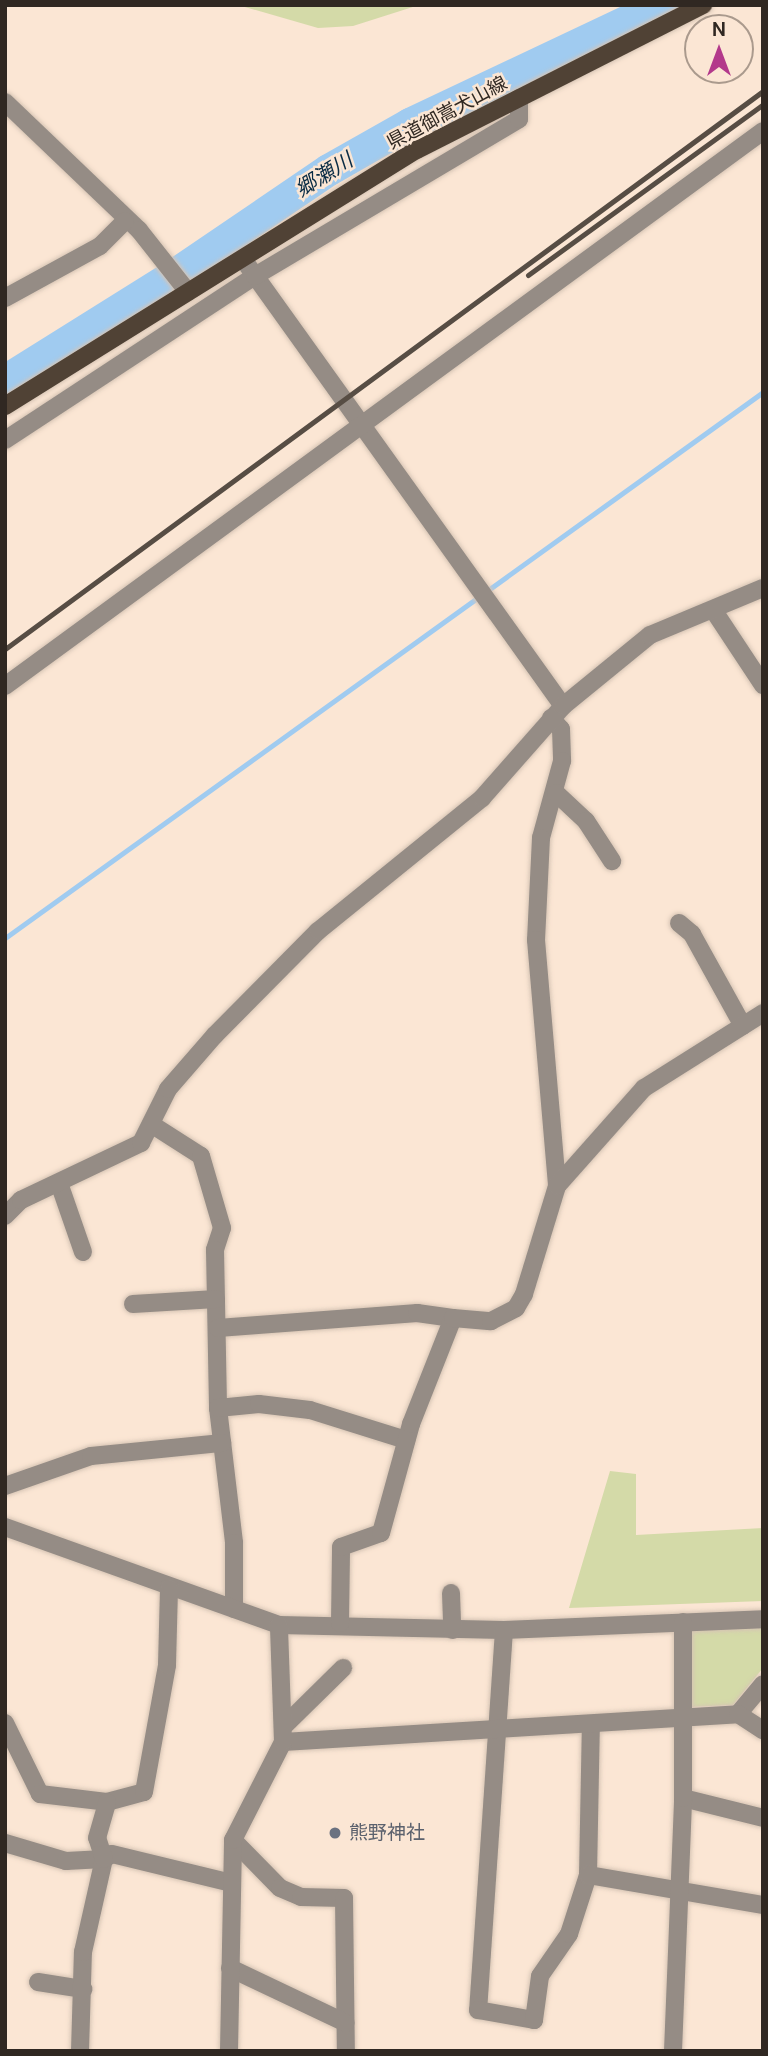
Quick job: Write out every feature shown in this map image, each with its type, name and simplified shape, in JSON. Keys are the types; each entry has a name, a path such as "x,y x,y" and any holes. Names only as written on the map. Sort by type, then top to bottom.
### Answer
{"main road":[{"name":"県道御嵩犬山線","path":"5,406 184,287 242,258 417,150 703,5"}],"street":[{"path":"5,440 254,276 519,119 519,98"},
{"path":"5,102 163,257 184,287"},
{"path":"5,686 763,131"},
{"path":"5,298 100,246 125,221"},
{"path":"218,1328 417,1313 491,1321 516,1308 524,1294 556,1186 536,940 541,838 556,793 562,761 561,729 557,712 484,592 242,258"},
{"path":"5,1216 21,1200 133,1148 151,1124 168,1089 260,988 298,956 318,930 482,798 557,712 650,635 715,611 763,588"},
{"path":"715,611 763,685"},
{"path":"556,793 586,821 612,861"},
{"path":"679,923 692,934 743,1026"},
{"path":"556,1186 644,1088 763,1013"},
{"path":"151,1124 201,1156 222,1228 215,1250 218,1408 234,1543 234,1609"},
{"path":"59,1183 83,1252"},
{"path":"133,1304 216,1299"},
{"path":"340,1623 341,1548 381,1533 406,1440 436,1353 453,1318"},
{"path":"218,1408 259,1404 310,1410 406,1440"},
{"path":"5,1486 90,1455 222,1443"},
{"path":"5,1527 169,1588 279,1625 340,1623 349,1628 504,1630 763,1619"},
{"path":"5,1723 40,1794 107,1802 144,1792 148,1782 166,1665 169,1588"},
{"path":"451,1593 452,1630"},
{"path":"673,2051 683,1798 683,1622"},
{"path":"279,1625 284,1734"},
{"path":"504,1630 495,1728 478,2010 534,2020 540,1976 569,1934 588,1875 591,1724"},
{"path":"229,2051 233,1840 284,1734 343,1668"},
{"path":"738,1714 763,1684"},
{"path":"284,1734 591,1724 738,1714 763,1730"},
{"path":"683,1798 763,1818"},
{"path":"80,2051 83,1952 104,1859 97,1838 107,1802"},
{"path":"233,1840 280,1888 302,1897 344,1898 346,2051"},
{"path":"5,1843 66,1861 104,1859 112,1854 232,1883"},
{"path":"588,1875 678,1894 763,1905"},
{"path":"230,1968 346,2024"},
{"path":"38,1982 83,1989"}],"green space":[{"path":"238,5 419,5 353,26 318,28"},
{"path":"610,1471 636,1474 636,1535 763,1528 763,1601 569,1608"},
{"path":"763,1627 763,1668 733,1705 689,1707 692,1629"}],"waterway":[{"name":"郷瀬川","path":"5,381 170,278 329,170 410,124 662,5"},
{"path":"5,938 763,392"}],"railway":[{"path":"5,649 763,91"},
{"path":"528,275 763,104"}],"place":[{"name":"熊野神社","path":"335,1833"}]}
